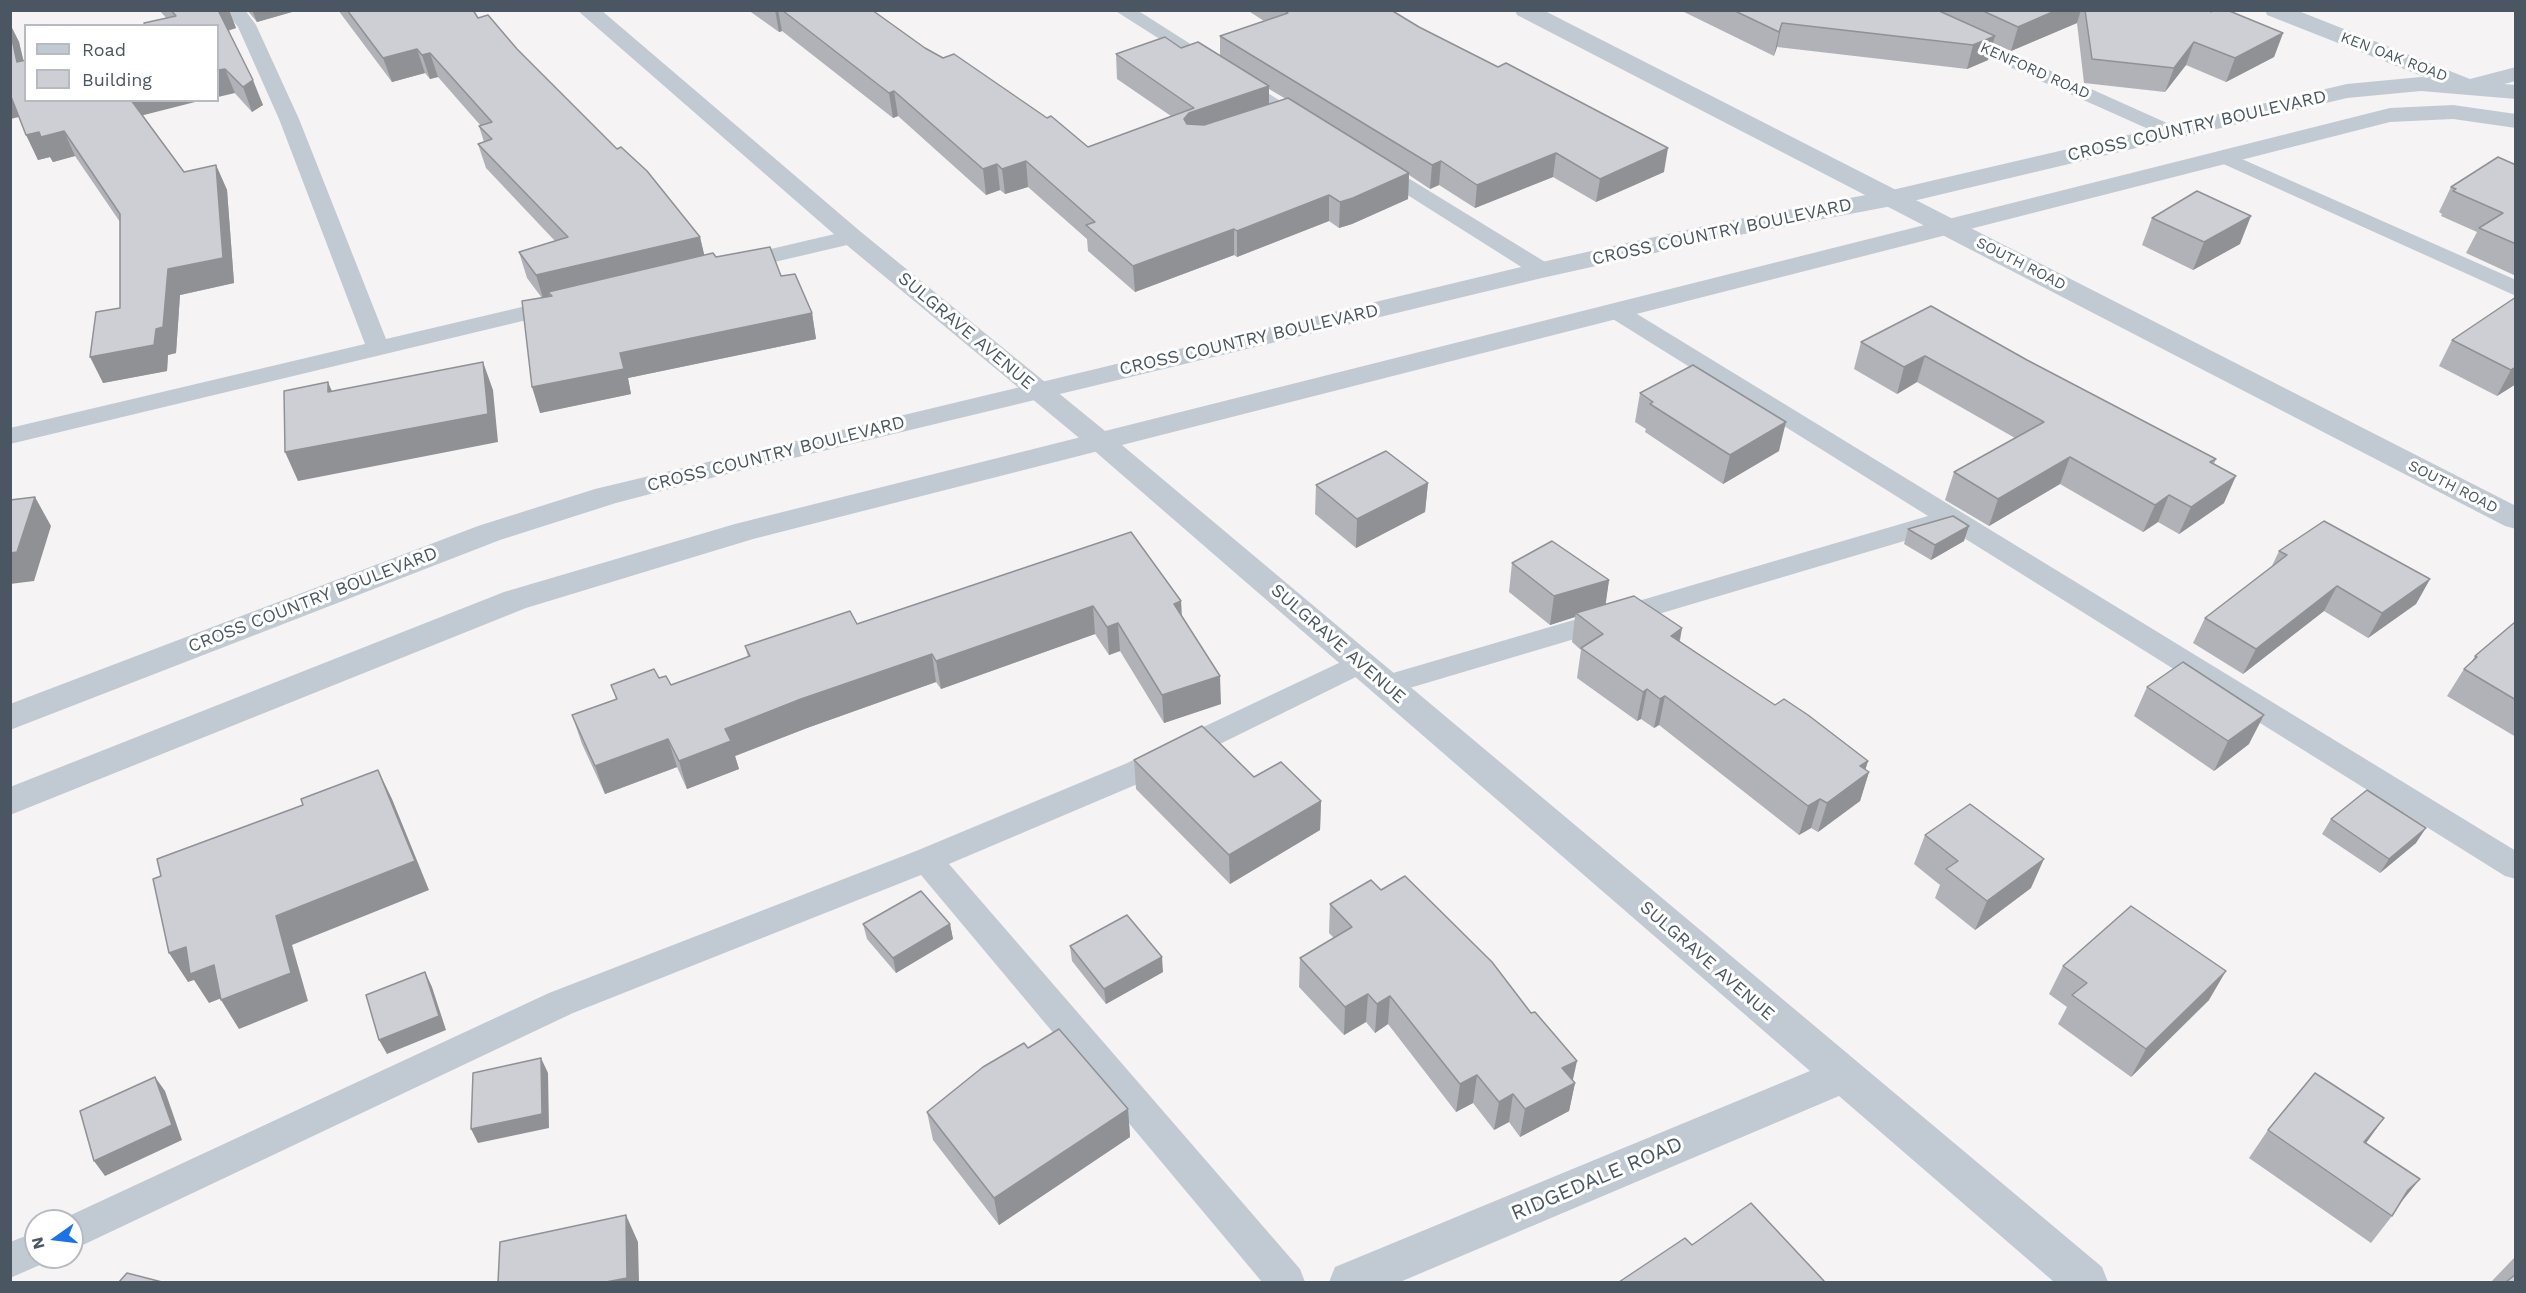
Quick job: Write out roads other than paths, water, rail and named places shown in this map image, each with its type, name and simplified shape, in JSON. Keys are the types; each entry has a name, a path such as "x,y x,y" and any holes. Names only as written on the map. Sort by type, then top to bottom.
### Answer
{"street":[{"name":"SULGRAVE AVENUE","path":"587,10 852,237 1100,441 2086,1282"},
{"name":"SOUTH ROAD","path":"1525,10 2516,519"},
{"name":"KEN OAK ROAD","path":"2275,10 2468,86 2516,92"},
{"name":"CROSS COUNTRY BOULEVARD","path":"10,718 489,533 606,496 1037,390 1542,270 1713,232 1892,198 2347,91 2421,84 2468,86 2516,74"},
{"path":"2468,86 2485,113 2516,121"},
{"name":"CROSS COUNTRY BOULEVARD","path":"10,802 515,600 746,531 2390,115 2442,110 2485,113"},
{"name":"RIDGEDALE ROAD","path":"1351,1282 1842,1076"}],"lane":[{"path":"234,10 247,25 289,118 378,348"},
{"path":"1123,10 1320,132"},
{"name":"KENFORD ROAD","path":"1898,10 2171,132"},
{"path":"1269,120 1290,114"},
{"path":"1360,158 1542,270"},
{"path":"2226,158 2516,289"},
{"path":"713,269 852,237"},
{"path":"10,436 586,299"},
{"path":"1616,311 2516,867"},
{"path":"1386,686 1953,518"},
{"path":"84,1226 561,1003 927,860 1136,772 1360,663"},
{"path":"927,860 1286,1282"},
{"path":"10,1261 24,1255"}]}
